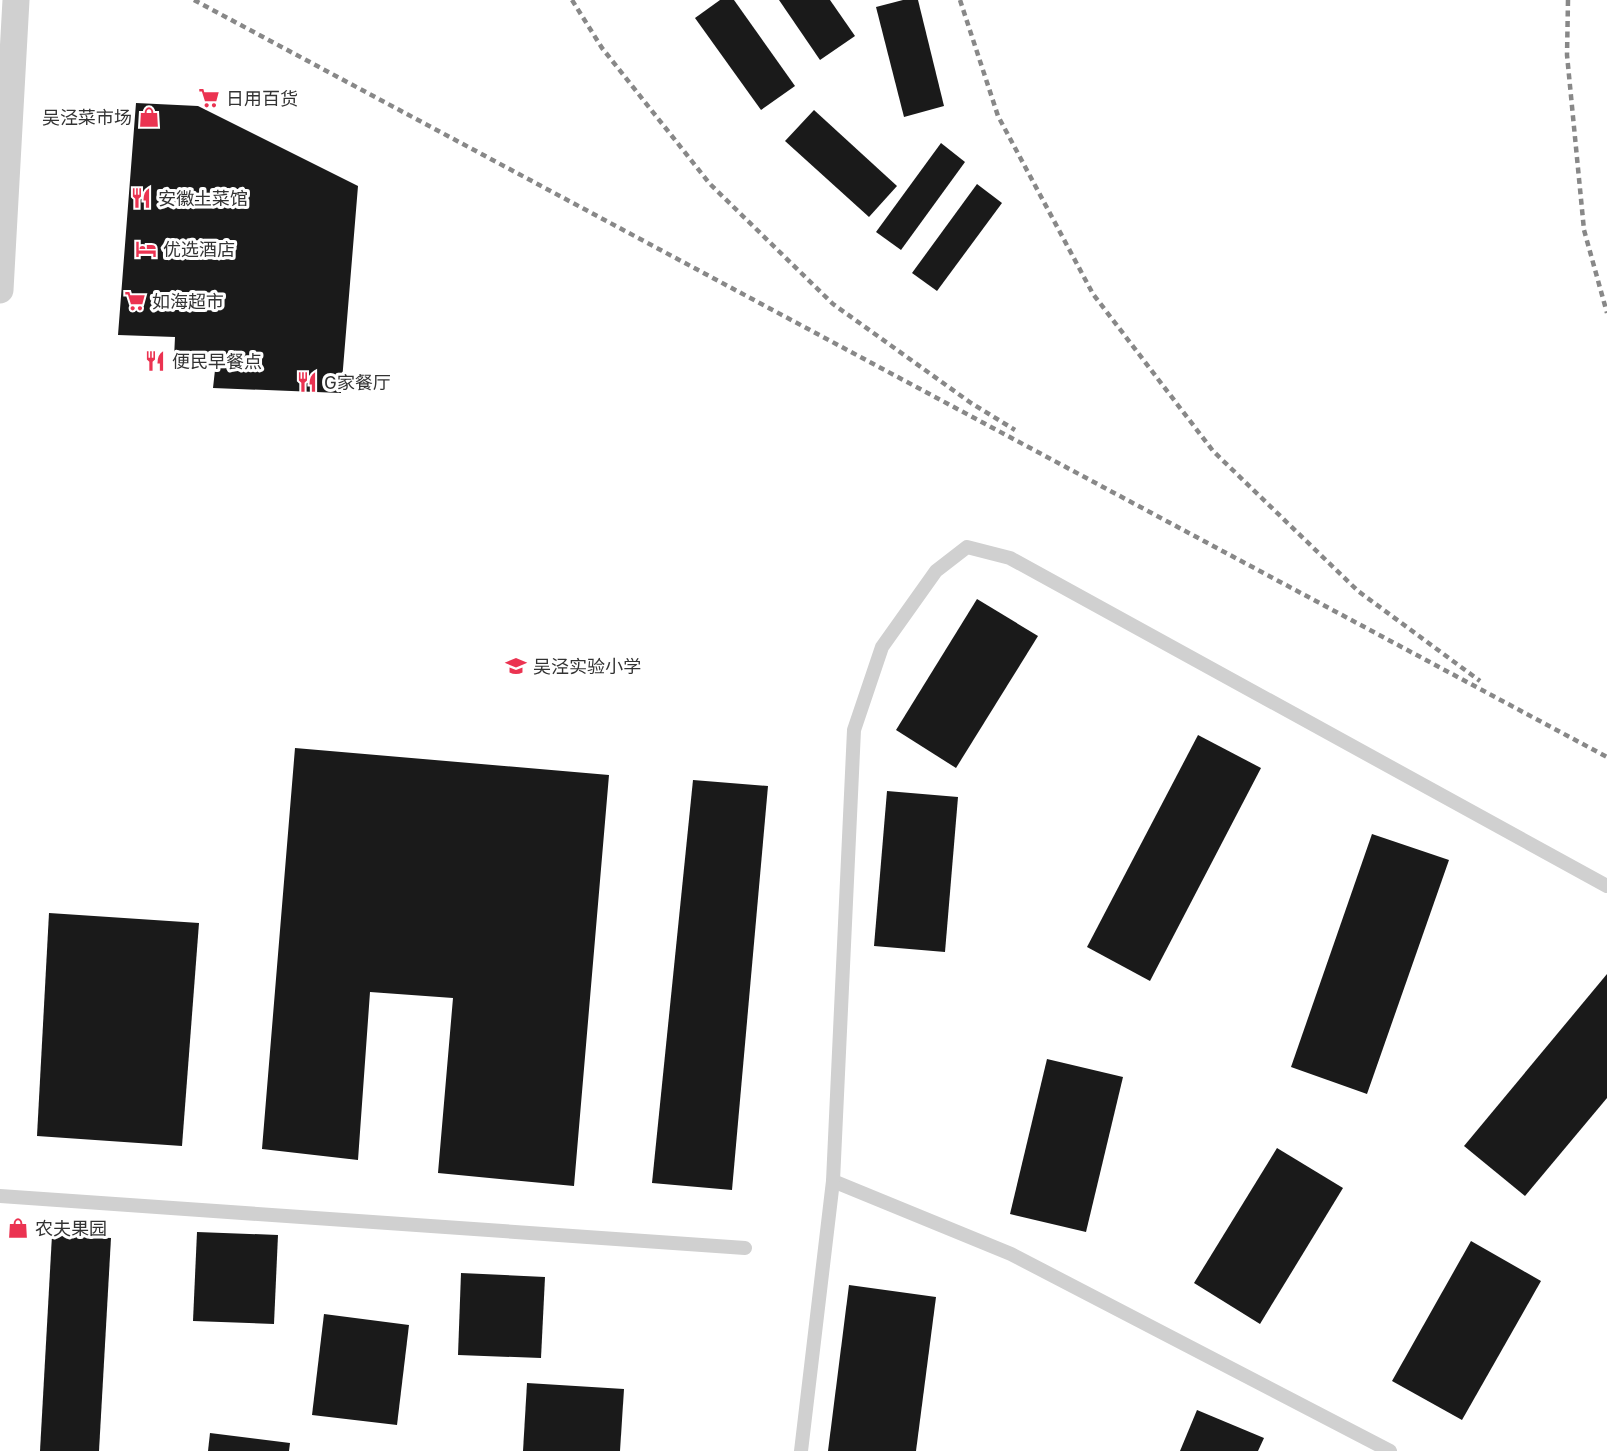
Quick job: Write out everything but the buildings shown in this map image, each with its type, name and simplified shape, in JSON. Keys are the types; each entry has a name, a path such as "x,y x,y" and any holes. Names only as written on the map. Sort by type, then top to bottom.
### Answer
{"street":[{"path":"0,290 16,0"}],"lane":[{"path":"801,1451 833,1181 854,730 882,647 936,571 967,547 1011,558 1607,886"},
{"path":"833,1181 1011,1254 1390,1451"},
{"path":"0,1196 745,1248"}],"railway":[{"path":"194,0 1607,757"},
{"path":"572,0 602,48 710,184 833,304 971,403 1015,430"},
{"path":"960,0 998,116 1093,294 1213,451 1358,591 1480,681"},
{"path":"1568,0 1567,55 1584,230 1607,313"}],"place":[{"name":"日用百货","path":"209,98"},
{"name":"吴泾菜市场","path":"149,117"},
{"name":"安徽土菜馆","path":"141,198"},
{"name":"优选酒店","path":"146,249"},
{"name":"如海超市","path":"135,301"},
{"name":"便民早餐点","path":"155,361"},
{"name":"G家餐厅","path":"307,382"},
{"name":"吴泾实验小学","path":"516,666"},
{"name":"农夫果园","path":"18,1228"}]}
